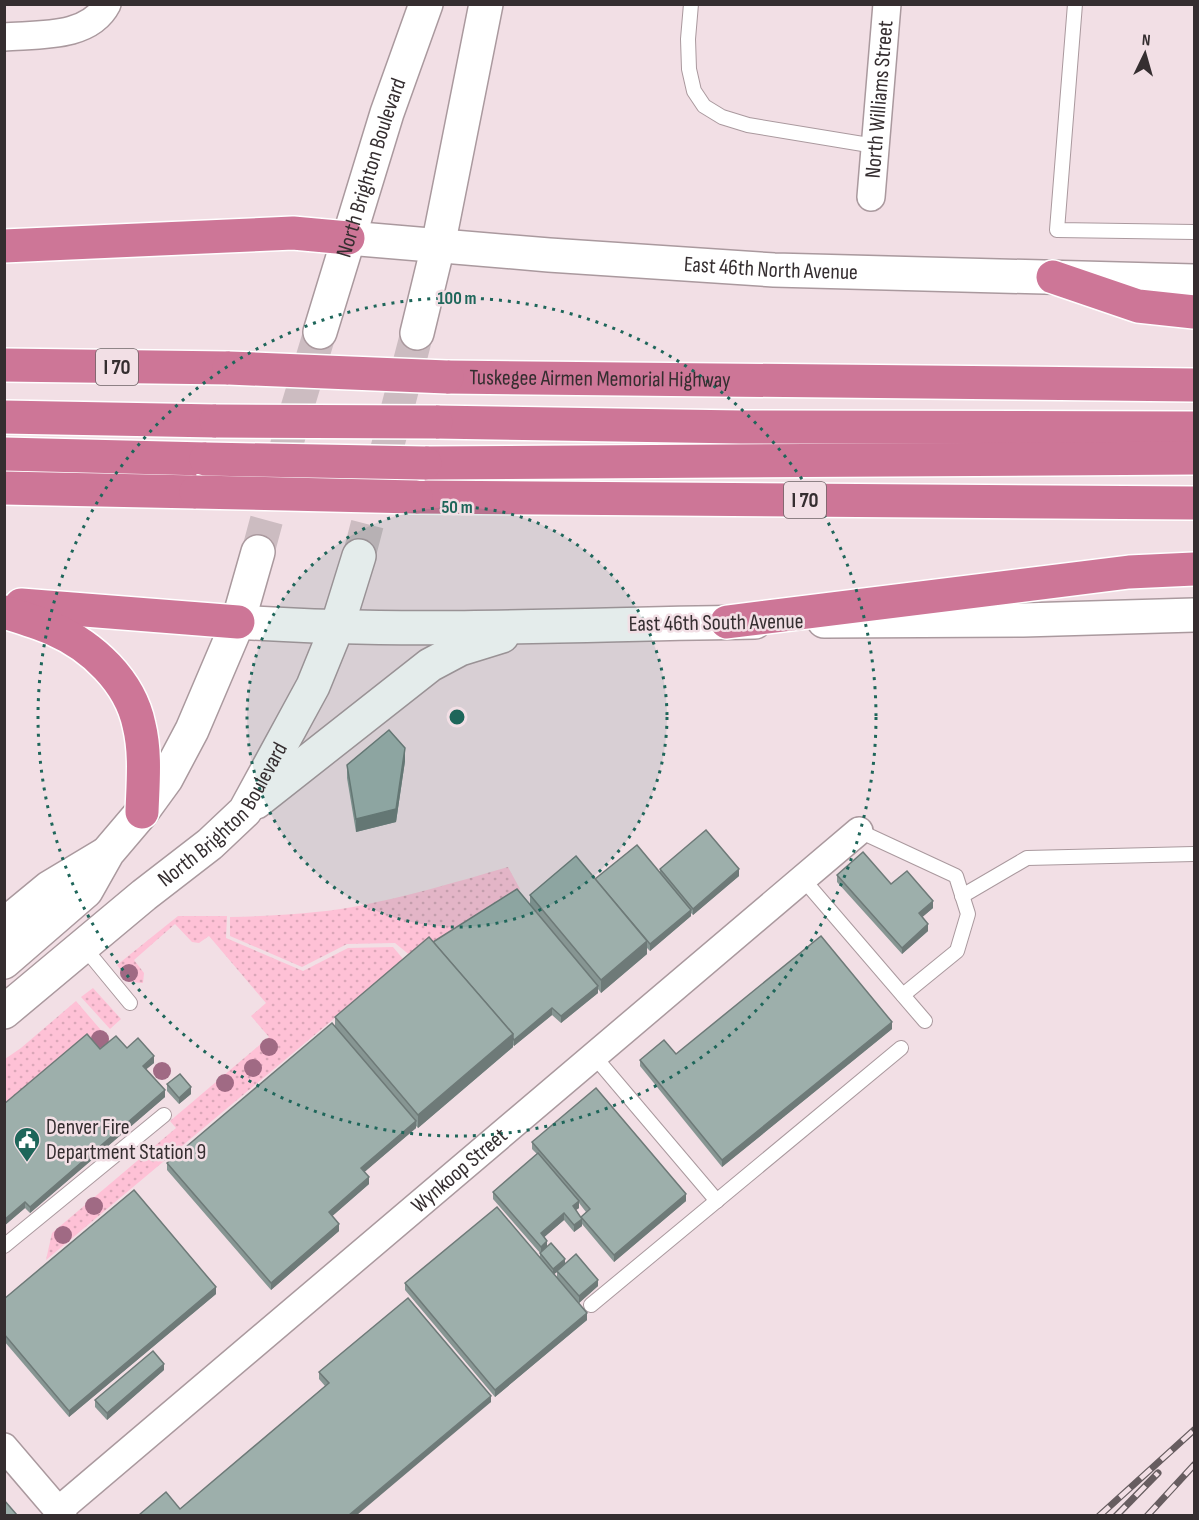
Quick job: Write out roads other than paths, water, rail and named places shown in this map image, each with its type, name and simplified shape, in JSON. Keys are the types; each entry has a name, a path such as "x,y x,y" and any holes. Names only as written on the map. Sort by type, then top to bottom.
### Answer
{"highway":[{"path":"4,246 292,233 348,238"},
{"path":"1053,277 1138,306 1194,312"},
{"name":"Tuskegee Airmen Memorial Highway","path":"4,365 229,368 447,377 1194,385"},
{"path":"4,417 741,427 1194,428"},
{"path":"4,454 425,463 1194,458"},
{"name":"I 70","path":"4,488 416,496 1194,503"},
{"path":"727,622 1130,572 1194,569"},
{"path":"4,604 238,622"},
{"path":"4,612 53,629 92,652 110,668 129,697 139,723 144,773 142,812"}],"main road":[{"name":"North Brighton Boulevard","path":"320,332 387,113 426,4"},
{"path":"417,333 438,246 486,4"},
{"name":"East 46th North Avenue","path":"348,238 549,255 774,270 1194,281"},
{"path":"4,962 86,891 108,852 142,812 176,761 192,730 238,622 258,552"},
{"name":"North Brighton Boulevard","path":"4,1012 210,843 245,811 313,686 337,627 359,556"},
{"name":"East 46th South Avenue","path":"238,622 337,627 529,627 727,622 1023,620 1194,615"},
{"path":"245,811 430,665 460,650 529,627"},
{"path":"4,925 49,888 108,852"}],"street":[{"path":"4,36 47,34 70,30 88,24 99,17 107,4"},
{"name":"North Williams Street","path":"871,196 887,4"},
{"name":"Wynkoop Street","path":"61,1513 859,831"},
{"path":"4,1447 61,1513"}],"lane":[{"path":"691,4 688,39 689,69 694,91 704,106 722,117 748,124 875,146"},
{"path":"1075,4 1057,230 1194,232"},
{"path":"859,831 956,876 968,914 957,951 903,995"},
{"path":"962,896 1027,858 1194,854"},
{"path":"802,879 925,1021"},
{"path":"83,946 130,1003"},
{"path":"591,1305 901,1048"},
{"path":"594,1056 717,1201"},
{"path":"4,1246 164,1115"}],"tunnel":[{"path":"258,552 320,332"},
{"path":"359,556 417,333"}],"railway":[{"path":"1099,1516 1194,1430"},
{"path":"1147,1516 1194,1465"},
{"path":"1116,1516 1158,1473"}],"place":[{"name":"Denver Fire Department Station 9","path":"27,1163"}]}
